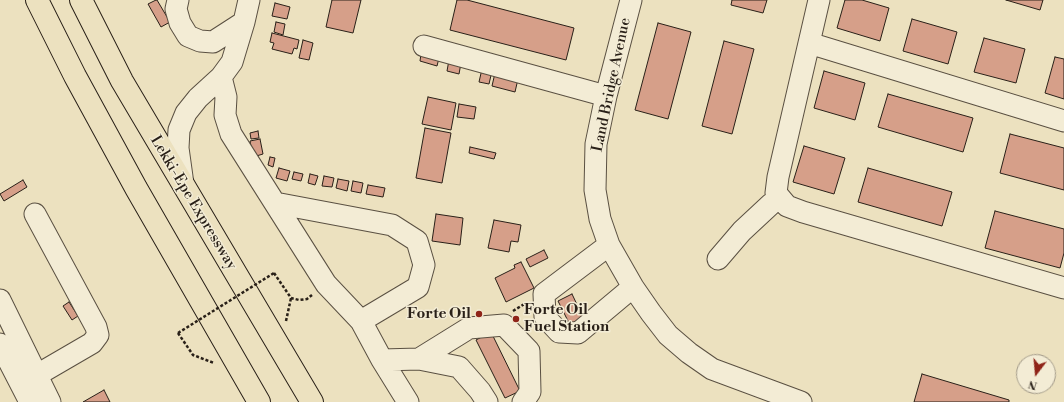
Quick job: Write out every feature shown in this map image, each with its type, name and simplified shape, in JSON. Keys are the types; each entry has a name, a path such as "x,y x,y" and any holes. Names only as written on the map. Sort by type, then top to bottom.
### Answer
{"highway":[{"path":"37,0 75,76 136,188 259,402"},
{"name":"Lekki-Epe Expressway","path":"81,0 122,81 312,402"},
{"path":"245,376 262,402"}],"street":[{"path":"178,0 176,9 180,23 188,36 200,41 213,42 244,22"},
{"path":"184,187 178,148 179,130 186,113 198,98 221,77 232,62 249,0"},
{"name":"Land Bridge Avenue","path":"631,0 606,96 596,144 595,190 600,219 609,245 633,287 651,313 668,335 689,353 712,369 801,402"},
{"path":"820,0 778,177 776,193 780,198 787,206 803,212 1064,288"},
{"path":"809,43 1064,122"},
{"path":"424,46 606,96"},
{"path":"221,77 226,97 225,115 231,134 326,284 361,320 382,360 408,402"},
{"path":"718,260 742,231 771,204 780,198"},
{"path":"275,204 392,225 417,241 424,265 418,287 361,320"},
{"path":"35,214 96,326 98,335 92,343 37,375"},
{"path":"609,245 544,294 545,317 559,332 578,333 633,287"},
{"path":"0,300 50,402"},
{"path":"419,359 470,328 504,325 529,351 530,392 523,402"},
{"path":"0,344 30,402"},
{"path":"382,360 419,359 459,367 487,402"}],"path":[{"path":"193,355 178,333 274,273 291,298"},
{"path":"504,325 509,313 544,294"}],"building":[{"path":"156,0 170,22 161,27 148,4"},
{"path":"332,0 361,0 353,33 326,27"},
{"path":"457,0 467,0 574,28 566,60 450,30"},
{"path":"732,0 767,0 763,13 731,5"},
{"path":"845,0 862,0 889,8 880,41 837,28"},
{"path":"1006,0 1043,0 1040,10"},
{"path":"275,3 290,7 287,19 272,16"},
{"path":"912,19 957,32 948,64 903,51"},
{"path":"276,22 285,24 283,35 274,32"},
{"path":"658,23 691,32 668,119 635,110"},
{"path":"272,33 299,40 297,49 294,48 292,54 272,49 274,43 270,42"},
{"path":"984,38 1025,49 1016,83 974,72"},
{"path":"303,40 313,43 309,60 299,58"},
{"path":"724,41 754,49 732,134 702,126"},
{"path":"421,54 439,58 437,66 420,61"},
{"path":"1055,57 1064,59 1064,99 1045,93"},
{"path":"449,60 461,63 459,74 447,71"},
{"path":"482,69 492,71 489,84 479,82"},
{"path":"824,71 865,83 855,120 814,108"},
{"path":"495,73 518,79 515,92 492,86"},
{"path":"888,94 973,118 963,152 878,127"},
{"path":"428,97 456,103 451,130 422,124"},
{"path":"459,104 476,107 474,119 457,117"},
{"path":"425,128 451,133 442,183 416,178"},
{"path":"258,131 259,138 251,139 250,133"},
{"path":"1010,134 1064,148 1064,190 1000,173"},
{"path":"260,139 263,154 253,157 250,141"},
{"path":"804,146 845,158 834,194 793,182"},
{"path":"470,147 496,153 494,159 469,153"},
{"path":"270,157 275,158 273,167 268,165"},
{"path":"279,168 290,171 287,181 276,178"},
{"path":"868,168 952,192 942,226 858,202"},
{"path":"294,172 303,174 301,181 292,179"},
{"path":"310,174 318,176 315,185 308,183"},
{"path":"324,176 334,178 332,187 322,186"},
{"path":"338,179 349,181 347,191 336,188"},
{"path":"23,180 27,187 4,201 0,194"},
{"path":"353,181 363,183 361,193 351,191"},
{"path":"368,185 385,188 383,197 366,194"},
{"path":"995,211 1064,229 1064,253 1060,268 985,248"},
{"path":"436,214 463,218 460,245 432,241"},
{"path":"494,220 521,225 518,242 511,241 509,252 488,248"},
{"path":"544,250 548,258 530,267 526,259"},
{"path":"521,262 534,288 506,302 495,278 515,268 514,265"},
{"path":"572,294 581,313 583,312 587,319 571,327 558,301"},
{"path":"69,302 78,316 72,320 63,306"},
{"path":"491,332 520,391 505,398 476,340"},
{"path":"922,374 1009,400 1009,402 914,402"},
{"path":"104,390 110,402 83,402"}],"place":[{"name":"Forte Oil","path":"479,314"},
{"name":"Forte Oil Fuel Station","path":"516,319"}]}
